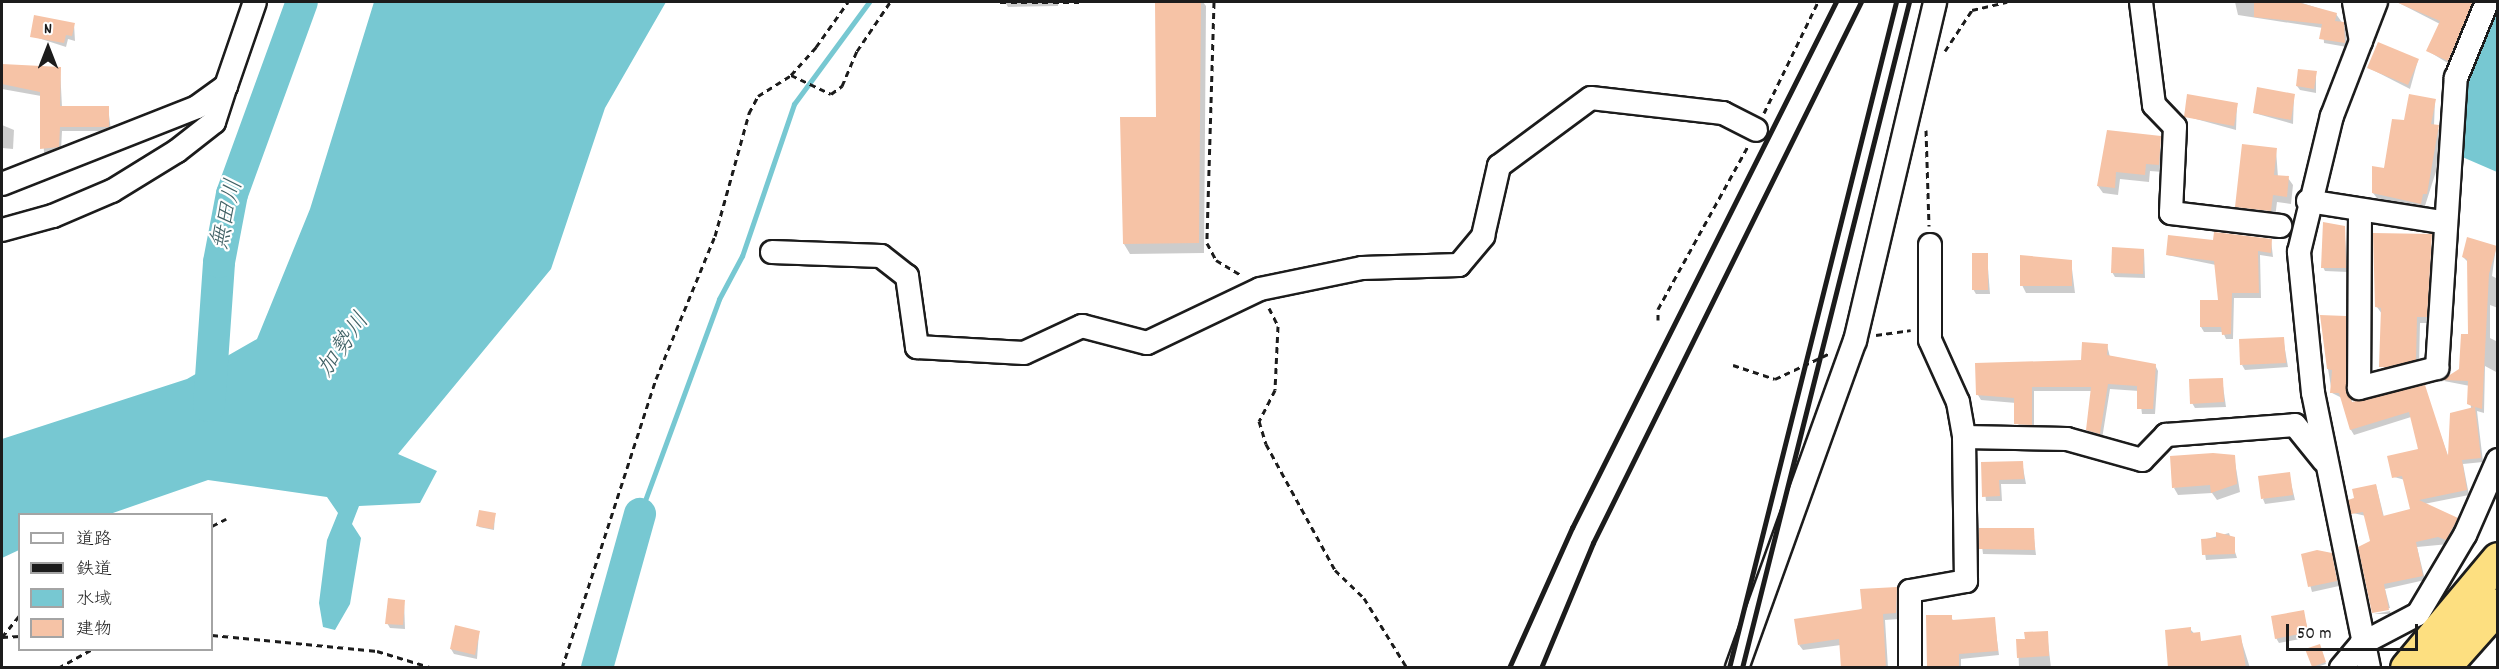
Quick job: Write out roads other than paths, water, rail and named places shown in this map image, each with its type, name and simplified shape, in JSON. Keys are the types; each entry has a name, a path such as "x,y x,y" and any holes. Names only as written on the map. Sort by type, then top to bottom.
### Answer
{"highway":[{"path":"2407,668 2498,559"},
{"path":"2442,668 2498,605"}],"street":[{"path":"2,230 54,216 112,191 177,151 214,122 255,2"},
{"path":"1737,668 1855,341 1935,2"},
{"path":"2141,2 2155,84 2154,105 2175,127 2171,213 2280,226"},
{"path":"2354,2 2361,41"},
{"path":"2369,668 2361,644 2325,462 2313,393 2299,276 2308,201 2376,2"},
{"path":"2360,211 2360,388 2437,368 2442,222 2456,78 2487,2"},
{"path":"2,184 166,124 226,86"},
{"path":"772,252 881,256 907,276 916,347 1024,353 1082,326 1148,343 1260,289 1362,268 1460,265 1483,236 1499,166 1591,98 1724,113 1756,130"},
{"path":"2308,201 2360,211 2442,222"},
{"path":"1910,668 1910,591 1966,581 1964,436 1958,402 1930,340 1930,244"},
{"path":"1964,436 2067,439 2142,460 2166,435 2295,425 2325,462"},
{"path":"2341,668 2361,644 2418,614 2465,535 2498,460"}],"water":[{"name":"加勢川","path":"374,2 666,2 605,108 551,269 398,454 437,471 420,503 359,506 352,524 361,538 350,604 335,630 323,627 319,603 327,540 338,513 327,497 208,480 113,513 18,513 18,550 2,558 2,439 187,379 257,339 310,209"},
{"path":"2497,13 2497,172 2460,156 2468,78"}],"waterway":[{"name":"無田川","path":"209,406 219,262 232,194 302,2"},
{"path":"640,514 719,299 742,256 794,104 869,2"},
{"path":"597,668 640,514"}],"railway":[{"path":"1509,668 1572,528 1836,2"},
{"path":"1541,668 1593,543 1861,2"},
{"path":"1729,668 1896,2"},
{"path":"1742,668 1909,2"}]}
